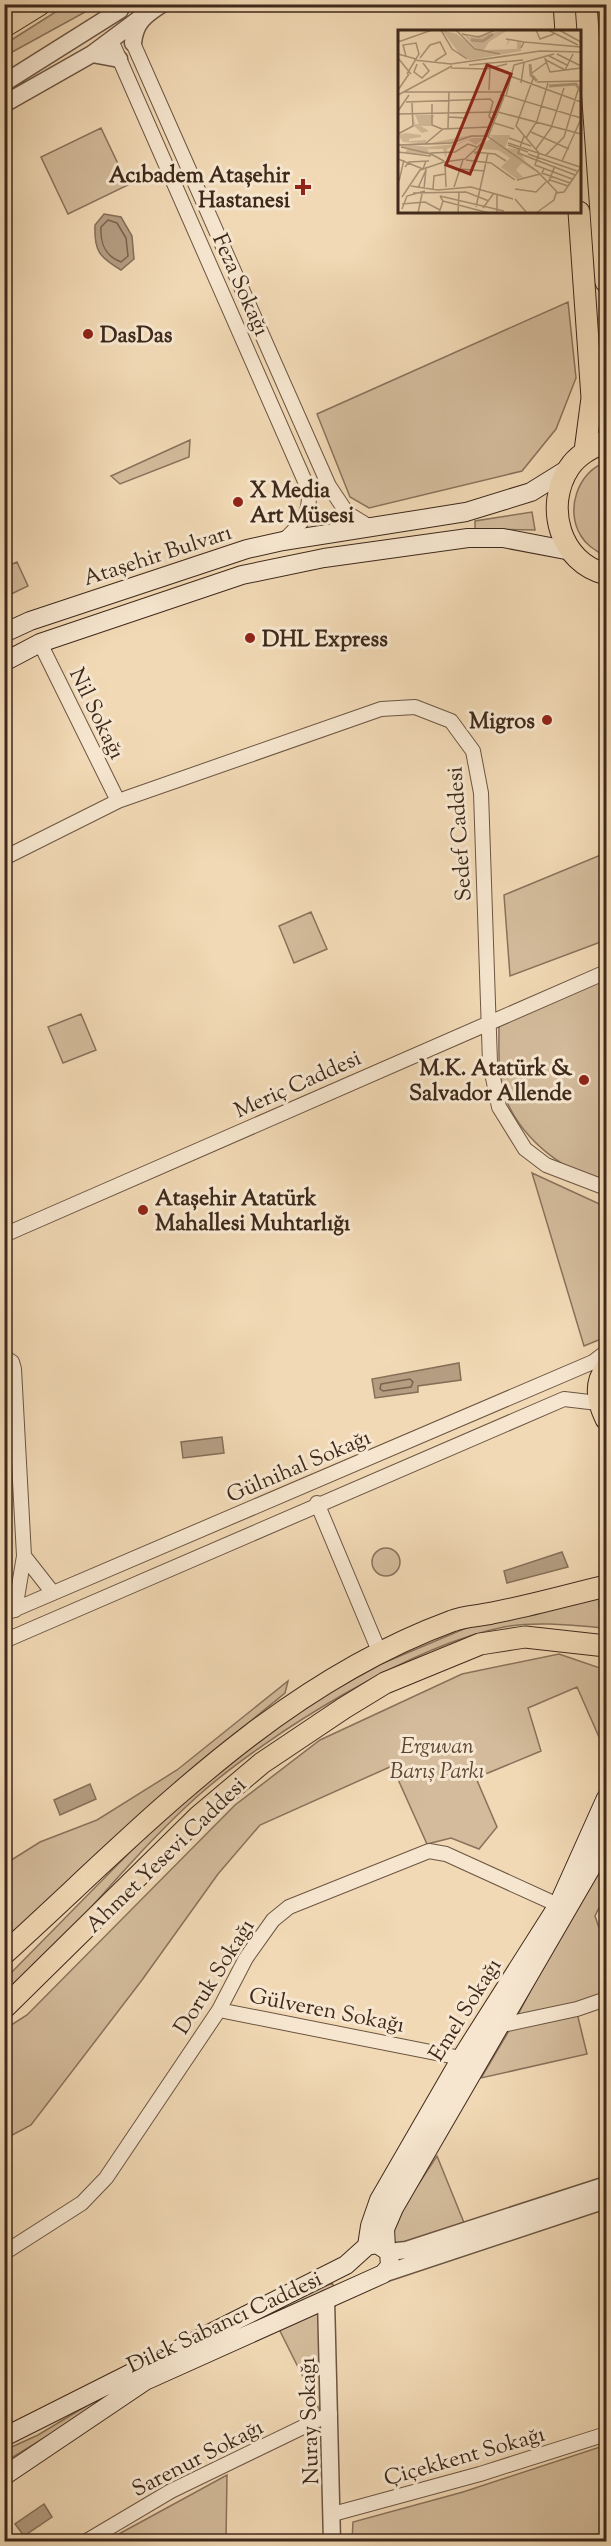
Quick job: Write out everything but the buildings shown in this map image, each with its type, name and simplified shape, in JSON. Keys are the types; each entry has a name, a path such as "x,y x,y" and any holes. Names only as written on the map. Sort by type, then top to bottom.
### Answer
{"highway":[{"path":"4,25 38,4"}],"main road":[{"path":"564,4 566,30"},
{"path":"586,4 598,54 606,282"},
{"path":"579,213 592,398 585,451"},
{"path":"604,578 571,551 560,532 556,510 559,489 568,469 585,451 606,441"},
{"name":"Ataşehir Bulvarı","path":"4,633 30,621 247,549 283,541 466,512 511,500 546,485 568,469"},
{"name":"Ataşehir Bulvarı","path":"4,662 40,643 242,575 324,558 468,538 503,538 571,551"},
{"path":"30,621 40,643"},
{"path":"602,1411 599,1383 606,1368"},
{"name":"Ahmet Yesevi Caddesi","path":"4,1954 190,1782 232,1747 302,1697 379,1652 454,1620 606,1586"},
{"name":"Ahmet Yesevi Caddesi","path":"4,2008 199,1816 262,1763 385,1683 480,1644 525,1637 606,1646"},
{"name":"Emel Sokağı","path":"376,2250 370,2226 379,2200 461,2058 558,1905 606,1798"},
{"name":"Emel Sokağı","path":"376,2250 394,2208 590,1870 606,1831"},
{"path":"376,2250 390,2266 381,2275 369,2275 362,2268 376,2250"},
{"name":"Dilek Sabancı Caddesi","path":"4,2437 376,2250"},
{"name":"Dilek Sabancı Caddesi","path":"4,2476 145,2381 277,2324 381,2275"}],"street":[{"path":"4,83 93,28 121,26 135,28 143,16 162,4"},
{"path":"4,104 92,54 121,26"},
{"name":"Feza Sokağı","path":"121,26 119,59 307,486 310,498 303,523 283,541"},
{"name":"Feza Sokağı","path":"121,26 329,486 347,513 370,527"},
{"path":"92,54 119,59"},
{"name":"Nil Sokağı","path":"40,643 118,801"},
{"name":"Sedef Caddesi","path":"4,858 118,801 381,709 415,708 450,722 473,751 481,793 490,1063 499,1107 525,1149 546,1165 606,1188"},
{"name":"Meriç Caddesi","path":"4,1235 606,972"},
{"name":"Gülnihal Sokağı","path":"10,1612 593,1362 606,1352"},
{"path":"4,1357 12,1362 14,1369 24,1556 10,1612"},
{"name":"Gülnihal Sokağı","path":"4,1641 316,1503 564,1399 602,1411"},
{"path":"316,1503 379,1652"},
{"path":"24,1556 53,1593"},
{"name":"Doruk Sokağı","path":"4,2253 82,2203 106,2178 219,2010 246,1958 273,1920 289,1907 413,1855 429,1851 446,1854 558,1905"},
{"path":"502,2025 578,2008 606,1999"},
{"name":"Gülveren Sokağı","path":"219,2010 461,2058"},
{"path":"376,2250 406,2250 606,2185"},
{"path":"381,2275 606,2200"},
{"name":"Nuray Sokağı","path":"326,2299 332,2541"},
{"name":"Sarenur Sokağı","path":"85,2541 171,2492 330,2414"},
{"name":"Çiçekkent Sokağı","path":"333,2514 480,2474 606,2434"}],"green space":[{"path":"68,4 98,5 5,56 5,44"},
{"path":"101,128 128,185 68,214 41,157"},
{"path":"568,302 576,378 556,429 522,471 369,508 350,497 317,414"},
{"path":"190,440 189,457 120,484 111,476"},
{"path":"606,462 606,557 583,540 576,526 574,504 581,483 596,467"},
{"path":"532,512 535,530 475,529 475,521"},
{"path":"17,562 28,586 5,597 5,567"},
{"path":"603,854 606,868 606,940 510,976 504,895"},
{"path":"311,912 327,949 294,963 279,926"},
{"path":"606,979 606,1178 576,1171 561,1163 535,1142 514,1116 504,1093 500,1074 499,1024"},
{"path":"81,1014 96,1050 63,1063 48,1027"},
{"path":"532,1173 606,1207 606,1337 584,1346"},
{"path":"386,1548 396,1552 400,1562 396,1572 386,1576 376,1572 372,1562 376,1552"},
{"path":"599,1590 599,1608 604,1628 529,1624 504,1627 467,1637 386,1671 344,1694 265,1744 200,1794 150,1842 55,1946 5,1995 5,1979 190,1791 316,1700 381,1664 485,1620"},
{"name":"Erguvan Barış Parkı","path":"559,1654 600,1668 606,1684 606,1753 577,1687 528,1708 541,1751 476,1778 497,1827 479,1849 451,1838 427,1844 392,1766 260,1825 218,1874 142,1980 31,2125 5,2139 5,2029 27,2015 235,1805 320,1740 462,1674"},
{"path":"288,1681 285,1693 177,1781 5,1946 5,1864 40,1842 97,1820 177,1770"},
{"path":"606,1848 606,1893 595,1916 606,1948 606,2004 577,2013 587,2054 481,2078 513,2024"},
{"path":"437,2156 465,2225 394,2251 386,2233"},
{"path":"332,2283 335,2288 132,2384 5,2462 5,2450 38,2435 131,2379"},
{"path":"321,2305 323,2417 279,2329"},
{"path":"606,2445 606,2541 352,2541 353,2522 463,2492"},
{"path":"227,2475 226,2541 106,2541"}],"water":[{"path":"104,214 121,217 132,236 134,259 121,270 103,257 97,247 95,225"},
{"path":"459,1363 461,1380 418,1386 418,1392 375,1398 372,1379"},
{"path":"222,1437 224,1453 183,1458 181,1442"},
{"path":"562,1552 568,1567 507,1583 504,1571"},
{"path":"90,1784 96,1799 60,1815 54,1800"},
{"path":"44,2504 52,2517 24,2536 15,2524"}],"place":[{"name":"Acıbadem Ataşehir Hastanesi","path":"303,187"},
{"name":"DasDas","path":"88,334"},
{"name":"X Media Art Müsesi","path":"238,502"},
{"name":"DHL Express","path":"250,638"},
{"name":"Migros","path":"547,720"},
{"name":"M.K. Atatürk & Salvador Allende","path":"584,1080"},
{"name":"Ataşehir Atatürk Mahallesi Muhtarlığı","path":"143,1210"}]}
